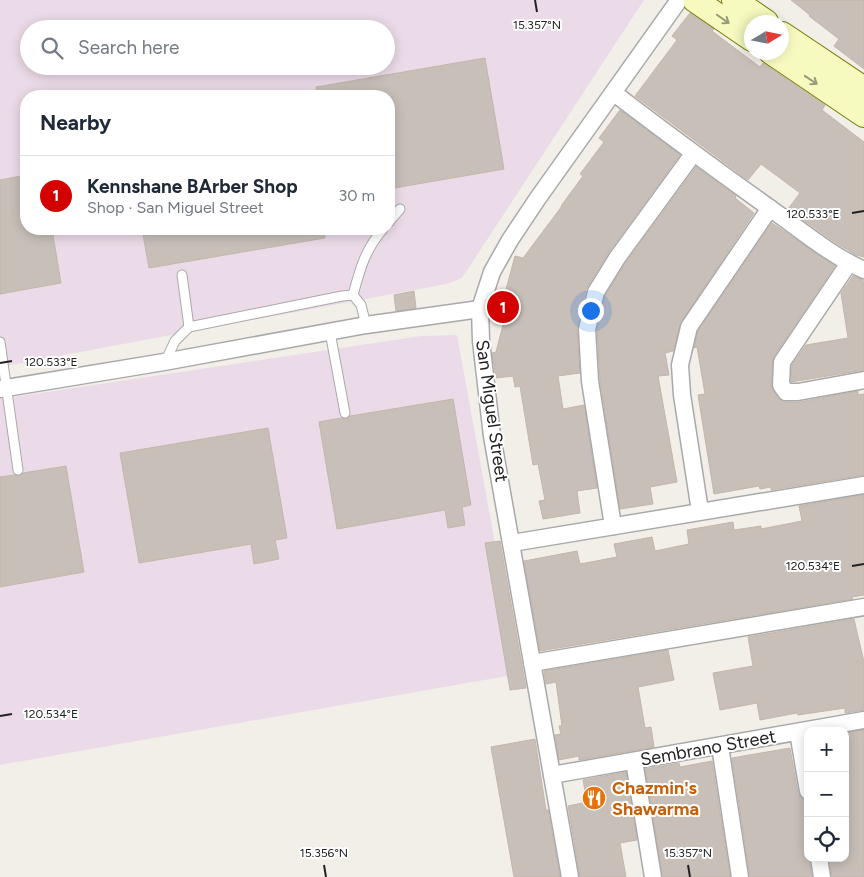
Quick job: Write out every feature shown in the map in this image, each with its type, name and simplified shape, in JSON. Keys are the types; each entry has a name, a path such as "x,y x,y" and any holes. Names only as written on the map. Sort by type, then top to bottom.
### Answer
{"main road":[{"path":"695,0 744,34"},
{"path":"734,0 756,15"},
{"path":"789,39 864,89"},
{"path":"783,60 864,115"}],"street":[{"name":"San Miguel Street","path":"570,877 492,436 481,341 480,309 492,272 510,240 679,0"},
{"path":"614,93 693,154 849,263 864,270"},
{"path":"612,526 590,381 587,329 596,292 617,258 693,154"},
{"path":"700,511 682,395 680,365 689,327 770,208"},
{"path":"849,263 782,362 781,385 786,392 798,392 864,380"},
{"path":"4,388 164,362 366,325 480,309"},
{"path":"512,543 864,485"},
{"path":"532,662 864,607"},
{"name":"Sembrano Street","path":"552,775 864,720"},
{"path":"798,732 805,772"},
{"path":"720,746 740,877"},
{"path":"634,761 653,877"},
{"path":"820,862 822,877"}],"lane":[{"path":"395,215 400,209"},
{"path":"353,296 360,268 372,241 378,235"},
{"path":"182,275 190,327"},
{"path":"164,362 175,341 190,327 342,296 353,296 361,305 366,325"},
{"path":"330,332 345,413"},
{"path":"0,342 4,388 18,470"}],"shaded area":[{"path":"0,0 644,0 462,278 446,284 0,367"},
{"path":"457,335 519,674 0,765 0,399 421,336"}],"building":[{"path":"791,0 864,0 864,69 834,46 839,39"},
{"path":"690,13 714,29 712,31 744,55 744,60 751,60 760,67 763,63 825,105 822,110 864,142 864,257 856,255 833,241 788,209 800,193 761,164 748,180 635,96 677,40 672,36"},
{"path":"485,58 504,169 395,188 395,90 316,90 316,87 395,75 395,73"},
{"path":"620,110 680,155 609,252 586,289 577,329 580,373 558,376 563,409 584,405 597,488 577,491 580,513 543,519 539,501 545,500 538,464 533,465 520,386 515,387 513,376 496,378 492,353 496,352 511,294 505,293 515,256 523,258 562,206 583,176 580,174 604,142 599,138"},
{"path":"696,167 736,196 735,198 754,213 681,322 673,351 665,353 669,375 658,376 677,482 650,487 653,504 620,509 600,380 597,330 605,296 625,264"},
{"path":"20,176 20,235 53,235 61,283 0,294 0,180"},
{"path":"772,223 835,266 774,356 771,385 778,398 786,402 800,402 858,391 858,395 864,394 864,475 771,490 771,487 760,489 759,486 714,494 698,395 705,394 697,347 694,348 698,331"},
{"path":"143,235 325,235 325,238 149,268"},
{"path":"853,276 863,280 864,286 864,370 791,382 792,365 806,345 848,338 841,293"},
{"path":"414,291 416,308 396,311 394,295"},
{"path":"453,399 471,505 462,507 465,525 448,528 445,510 337,529 319,422 341,418 346,419 350,416"},
{"path":"268,428 287,538 275,540 279,559 254,564 251,544 139,563 120,453"},
{"path":"66,466 84,572 0,587 0,477 19,476 23,473"},
{"path":"864,495 864,595 852,597 853,599 540,651 524,561 577,551 580,564 617,557 614,544 652,537 655,551 689,544 687,530 733,522 734,530 761,526 761,529 802,521 799,506"},
{"path":"500,541 526,688 510,690 485,543"},
{"path":"854,619 864,662 864,710 845,713 845,708 798,715 797,713 760,720 757,703 720,710 713,673 753,666 748,637"},
{"path":"668,650 674,680 638,687 645,728 651,727 654,747 579,760 579,756 559,760 555,735 561,734 559,726 562,726 556,682 546,684 544,671"},
{"path":"864,730 864,877 832,877 830,862 849,862 849,732"},
{"path":"535,739 546,810 548,810 560,877 514,877 491,747"},
{"path":"790,748 798,793 804,799 804,862 810,862 812,877 750,877 732,758"},
{"path":"712,761 730,877 663,877 645,769 679,763 680,767"},
{"path":"626,772 637,840 620,843 626,877 580,877 568,806 587,802 583,780"}],"place":[{"name":"Kennshane BArber Shop","path":"503,307"},
{"name":"Chazmin's Shawarma","path":"594,798"}]}
